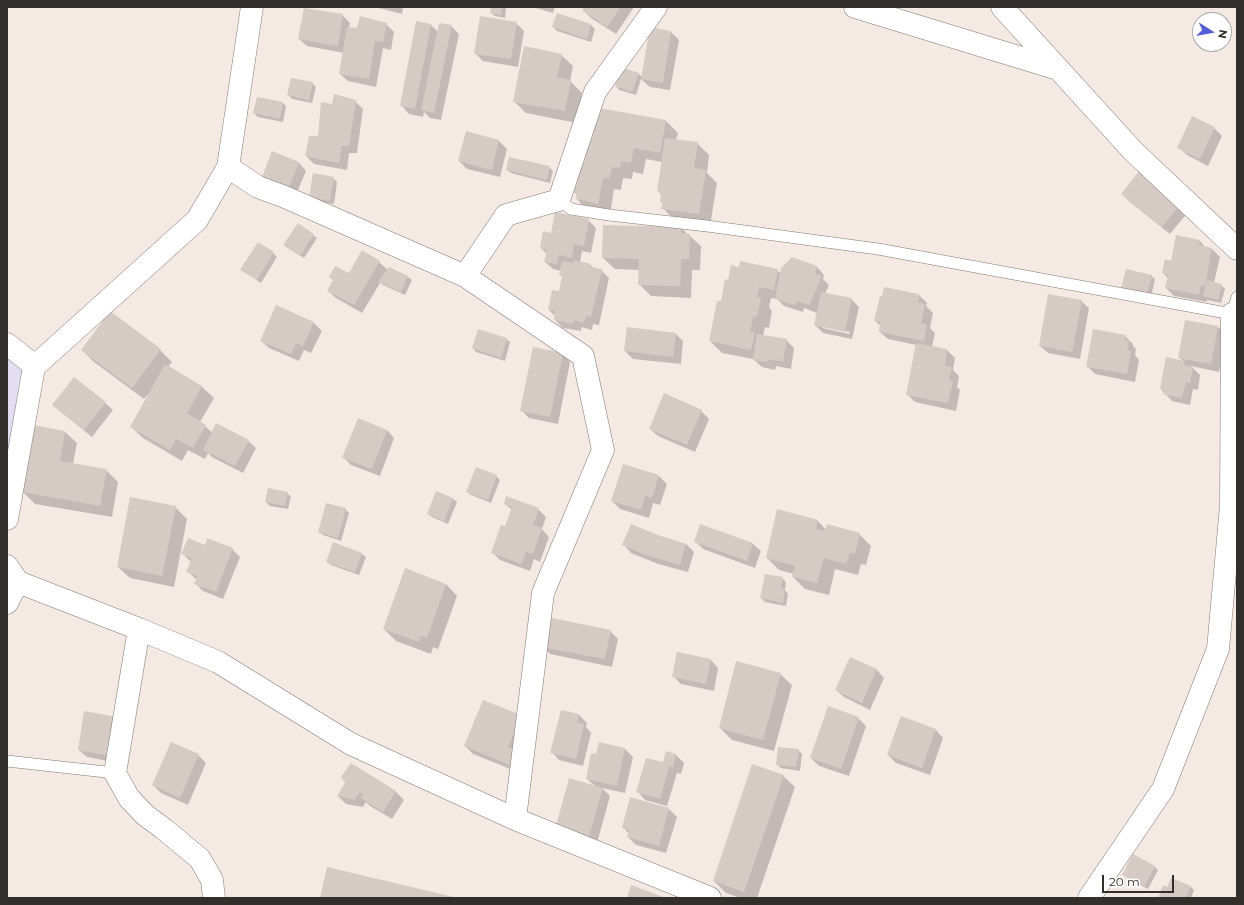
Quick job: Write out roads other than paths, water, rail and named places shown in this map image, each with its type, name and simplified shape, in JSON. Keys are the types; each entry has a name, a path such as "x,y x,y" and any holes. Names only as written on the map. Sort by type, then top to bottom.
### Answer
{"street":[{"path":"7,519 34,367 197,220 228,167 252,7"},
{"path":"465,276 506,215 559,200 594,92 656,7"},
{"path":"854,7 1059,70"},
{"path":"1002,7 1132,151 1237,249"},
{"path":"228,167 258,187 292,200 465,276 583,356 603,450 543,593 515,819"},
{"path":"1089,898 1163,789 1218,649 1231,506 1234,305"},
{"path":"7,344 35,366"},
{"path":"7,603 13,574 138,629 218,662 351,744 680,892 710,898"},
{"path":"138,629 115,773 129,798 145,815 200,859 212,880 214,898"}],"lane":[{"path":"559,200 571,208 578,210 878,249 1234,305"},
{"path":"7,761 115,773"}]}
